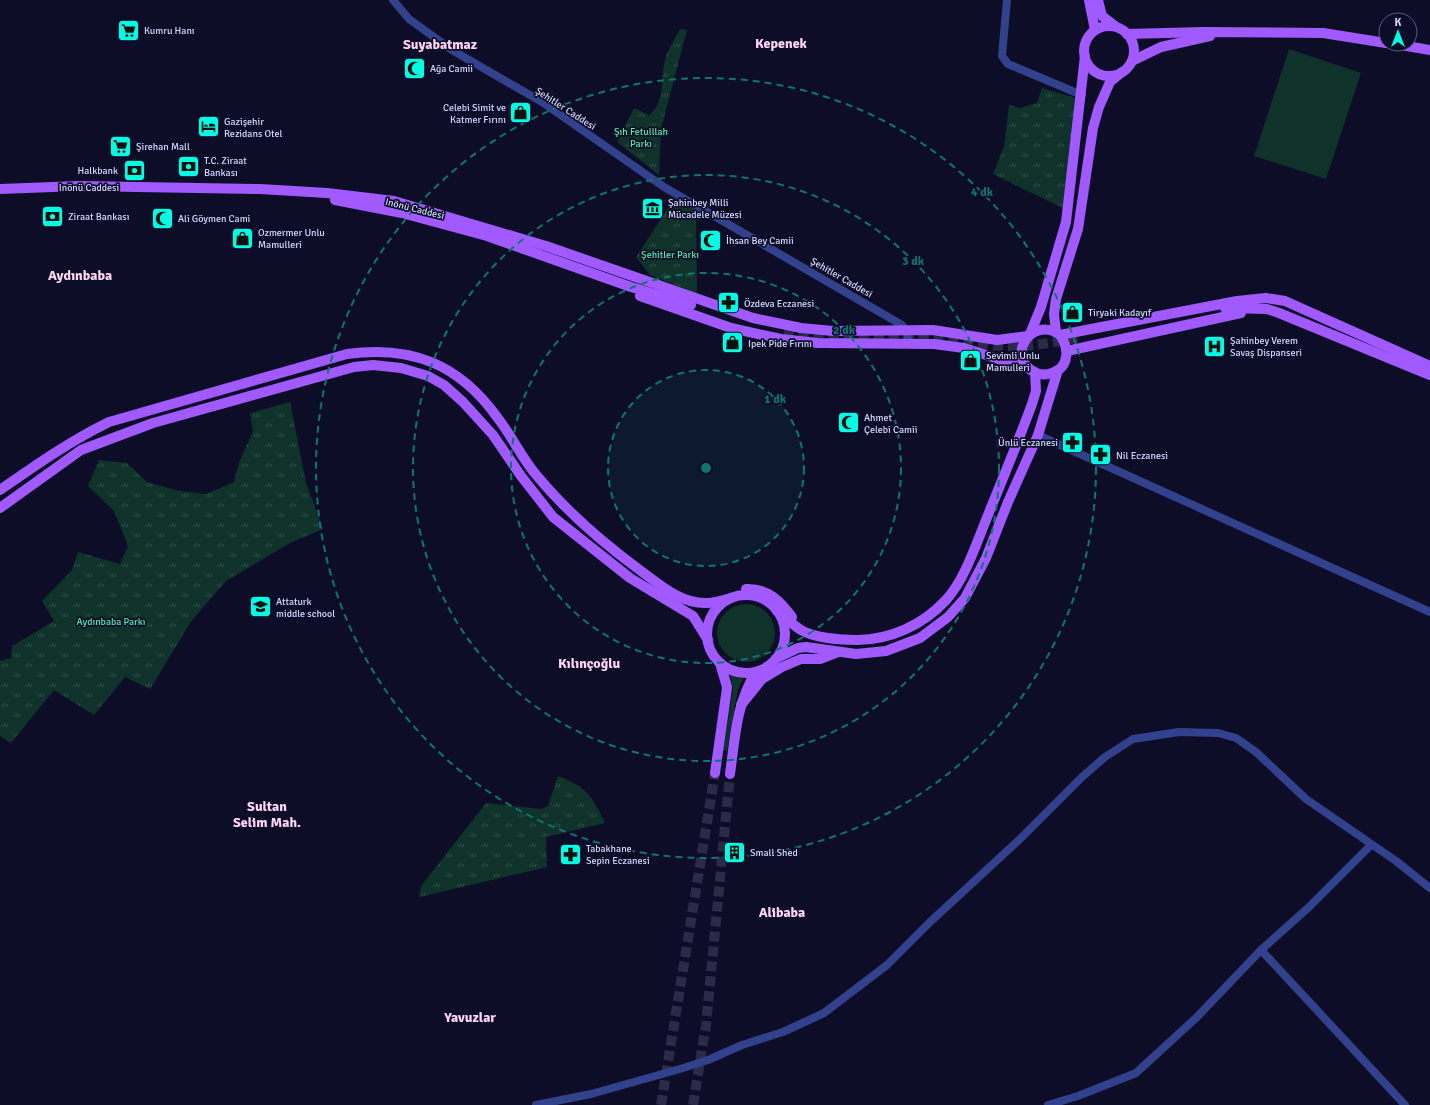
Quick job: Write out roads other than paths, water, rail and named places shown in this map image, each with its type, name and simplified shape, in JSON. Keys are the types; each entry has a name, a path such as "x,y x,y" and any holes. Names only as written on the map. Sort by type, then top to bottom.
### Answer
{"main road":[{"path":"1089,0 1094,30"},
{"path":"1098,0 1102,16 1127,34 1134,47 1132,61"},
{"path":"0,490 79,436 109,422 148,410 288,373 347,354 372,352 406,354 435,363 466,383 482,397 498,417 536,476 564,508 612,550 682,598 693,602 708,604 744,596 756,597 768,602 801,630 816,635 850,640 876,639 908,628 937,609 946,600 958,581 971,556 1021,435 1036,391 1032,371 1025,364 1022,349 1041,307 1066,222 1082,95 1085,56 1084,47 1094,30 1101,27 1115,26"},
{"path":"1058,334 1054,314 1056,299 1078,229 1093,128 1099,107 1110,82 1132,61 1161,47 1232,33"},
{"path":"1127,34 1323,33 1378,42"},
{"path":"1418,48 1430,50"},
{"path":"1085,56 1088,64 1099,74 1107,76 1122,72"},
{"name":"Inönü Caddesi","path":"0,189 79,186 251,189 327,193 394,201 481,226 574,257"},
{"name":"Inönü Caddesi","path":"251,189 259,194 315,197 402,213 487,236 544,256"},
{"path":"544,256 623,285 743,320 784,330"},
{"path":"544,256 629,292 706,320 751,333 818,343 934,344 964,348 1044,375 1058,370"},
{"path":"0,508 81,450 153,423 354,367 373,365 401,368 428,376 444,385 458,397 493,436 521,476 553,517 630,578 693,616 708,640 712,652 720,663 730,670 743,673 756,672 767,667 777,658 798,648 806,647 856,654 886,651 920,638 954,610 972,586 986,558 1008,502 1038,435 1058,370 1066,358 1067,351 1065,342 1058,334 1048,329 1038,330 1029,335 997,340 933,330 833,331 801,328 753,318 574,257"},
{"path":"574,257 653,293"},
{"path":"1058,334 1237,301 1266,298 1285,301 1430,366"},
{"path":"1081,337 1225,308 1266,298"},
{"path":"1225,308 1267,309 1430,375"},
{"path":"1067,351 1226,316 1264,311 1279,313"},
{"path":"682,598 710,599 744,589 758,590 776,598 801,630"},
{"path":"708,640 708,627 712,615 720,605 731,598"},
{"path":"777,611 783,622 785,634 783,647 777,658"},
{"path":"741,705 762,679 782,667 801,659 820,659 839,651"},
{"path":"715,773 727,688 720,663"},
{"path":"730,774 741,705 746,689 756,672"}],"street":[{"name":"Şehitler Caddesi","path":"393,0 409,19 452,50 542,102 664,187 865,302 902,325 906,330"},
{"path":"1007,0 1002,56 1008,64 1082,95"},
{"path":"906,330 909,344"},
{"path":"1038,435 1430,612"},
{"path":"536,1105 591,1094 680,1069 708,1060 742,1045 783,1032 824,1013 887,965 929,923 1019,840 1082,777 1105,757 1133,739 1179,732 1218,733 1236,738 1256,752 1306,799 1430,888"},
{"path":"1048,1105 1078,1096 1136,1073 1197,1018 1261,950 1308,908 1371,845"},
{"path":"1261,950 1405,1105"}],"tunnel":[{"path":"784,330 838,335 909,335 951,338 1002,346 1036,345 1081,337"},
{"path":"661,1105 715,773"},
{"path":"693,1105 706,1025 730,774"}],"place":[{"name":"Kumru Hanı","path":"129,30"},
{"name":"Ağa Camii","path":"414,68"},
{"name":"Celebi Simit ve Katmer Fırını","path":"521,113"},
{"name":"Gazişehir Rezidans Otel","path":"209,127"},
{"name":"Şirehan Mall","path":"121,146"},
{"name":"T.C. Ziraat Bankası","path":"189,166"},
{"name":"Halkbank","path":"134,170"},
{"name":"Şahinbey Milli Mücadele Müzesi","path":"652,208"},
{"name":"Ziraat Bankası","path":"53,216"},
{"name":"Ali Göymen Cami","path":"163,218"},
{"name":"Ozmermer Unlu Mamulleri","path":"243,238"},
{"name":"İhsan Bey Camii","path":"711,240"},
{"name":"Özdeva Eczanesi","path":"729,303"},
{"name":"Tiryaki Kadayıf","path":"1073,312"},
{"name":"Ipek Pide Fırını","path":"733,343"},
{"name":"Şahinbey Verem Savaş Dispanseri","path":"1214,346"},
{"name":"Sevimli Unlu Mamulleri","path":"971,361"},
{"name":"Ahmet Çelebi Camii","path":"849,423"},
{"name":"Ünlü Eczanesi","path":"1073,442"},
{"name":"Nil Eczanesi","path":"1100,455"},
{"name":"Attaturk middle school","path":"261,607"},
{"name":"Small Shed","path":"734,852"},
{"name":"Tabakhane Sepin Eczanesi","path":"571,854"}],"district":[{"name":"Kepenek","path":"781,43"},
{"name":"Suyabatmaz","path":"440,44"},
{"name":"Aydınbaba","path":"80,275"},
{"name":"Kılınçoğlu","path":"589,663"},
{"name":"Sultan Selim Mah.","path":"267,814"},
{"name":"Alibaba","path":"782,912"},
{"name":"Yavuzlar","path":"470,1017"}],"park label":[{"name":"Şıh Fetulllah Parkı","path":"641,136"},
{"name":"Şehitler Parkı","path":"670,254"},
{"name":"Aydınbaba Parkı","path":"111,621"}]}
